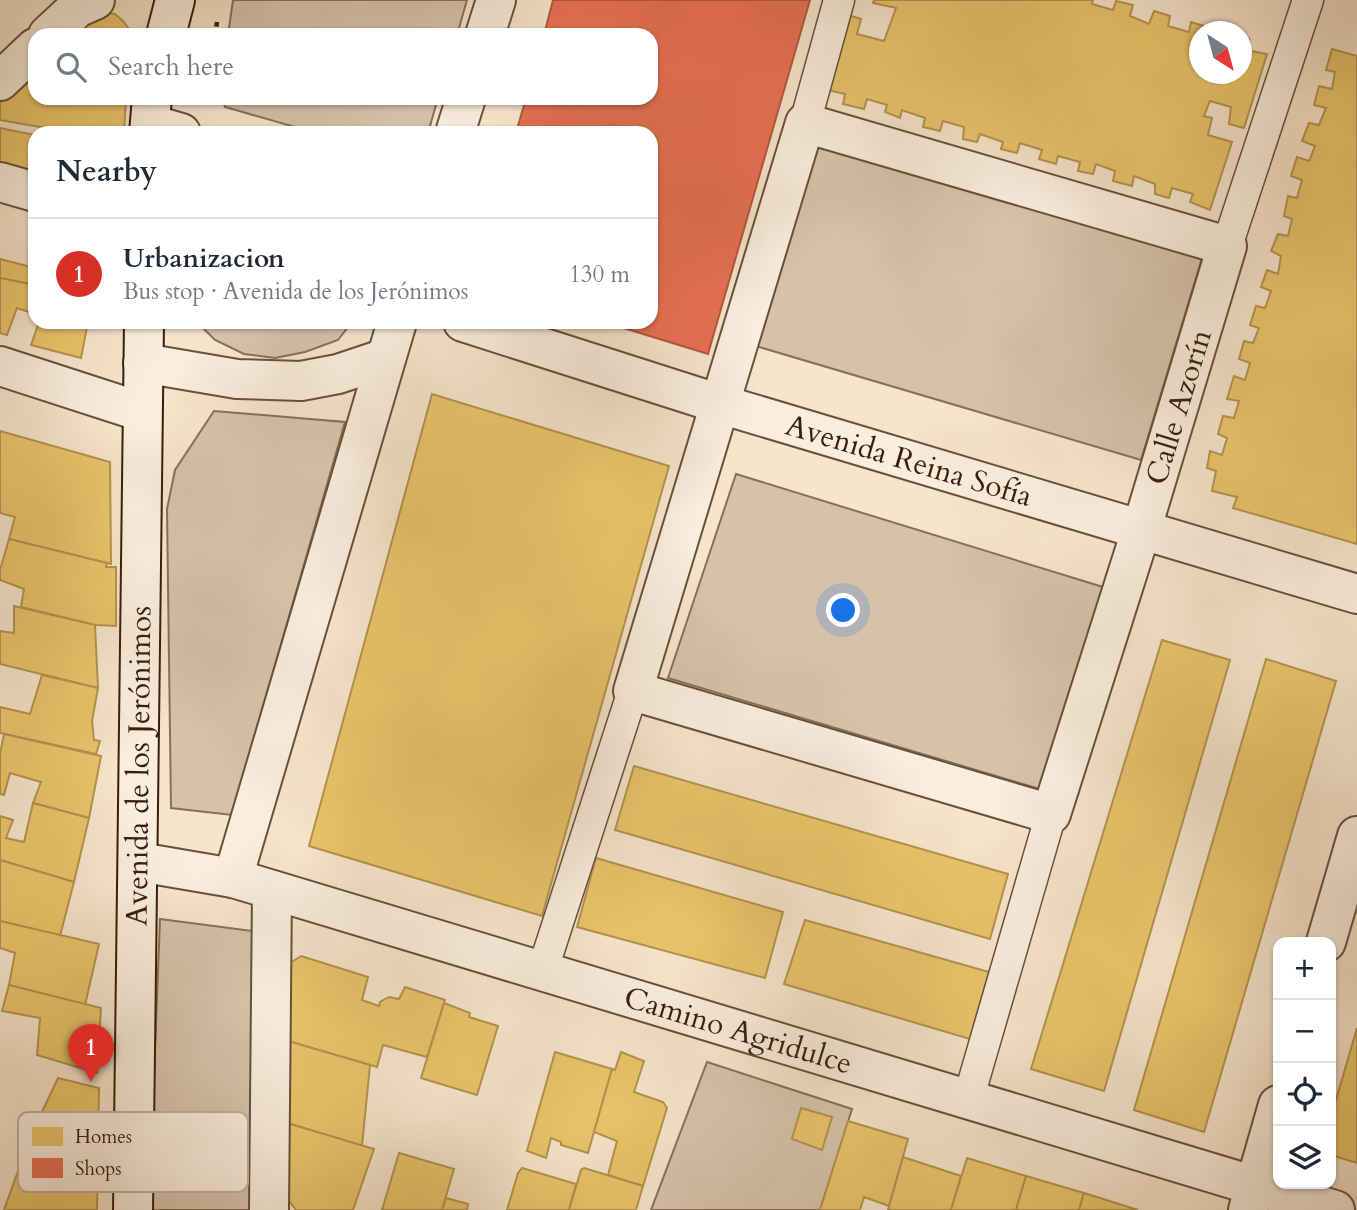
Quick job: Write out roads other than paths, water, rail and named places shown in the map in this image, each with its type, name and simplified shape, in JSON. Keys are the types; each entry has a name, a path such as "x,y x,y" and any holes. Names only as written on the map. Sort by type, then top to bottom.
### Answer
{"street":[{"path":"56,28 77,8 95,0"},
{"path":"168,28 175,0"},
{"path":"487,28 496,0"},
{"path":"542,972 633,691 805,123 839,0"},
{"name":"Calle Azorín","path":"1051,814 1141,531 1227,246 1308,0"},
{"path":"0,81 28,55"},
{"path":"458,126 464,105"},
{"path":"805,123 1227,246"},
{"path":"0,182 28,189"},
{"name":"Avenida de los Jerónimos","path":"135,1112 144,329"},
{"path":"233,878 395,329"},
{"name":"Avenida Reina Sofía","path":"485,329 720,404 1357,594"},
{"path":"143,363 237,379 301,381 338,374 386,358"},
{"path":"0,366 142,412"},
{"path":"633,691 1051,814 968,1100"},
{"path":"1327,937 1357,836"},
{"name":"Camino Agridulce","path":"139,862 233,878 968,1100 1251,1198 1335,1210"},
{"path":"270,1210 272,890"},
{"path":"1251,1198 1273,1122"},
{"name":"Avenida de los Jerónimos","path":"133,1192 133,1210"}],"place":[{"name":"Urbanizacion","path":"91,1082"}]}
